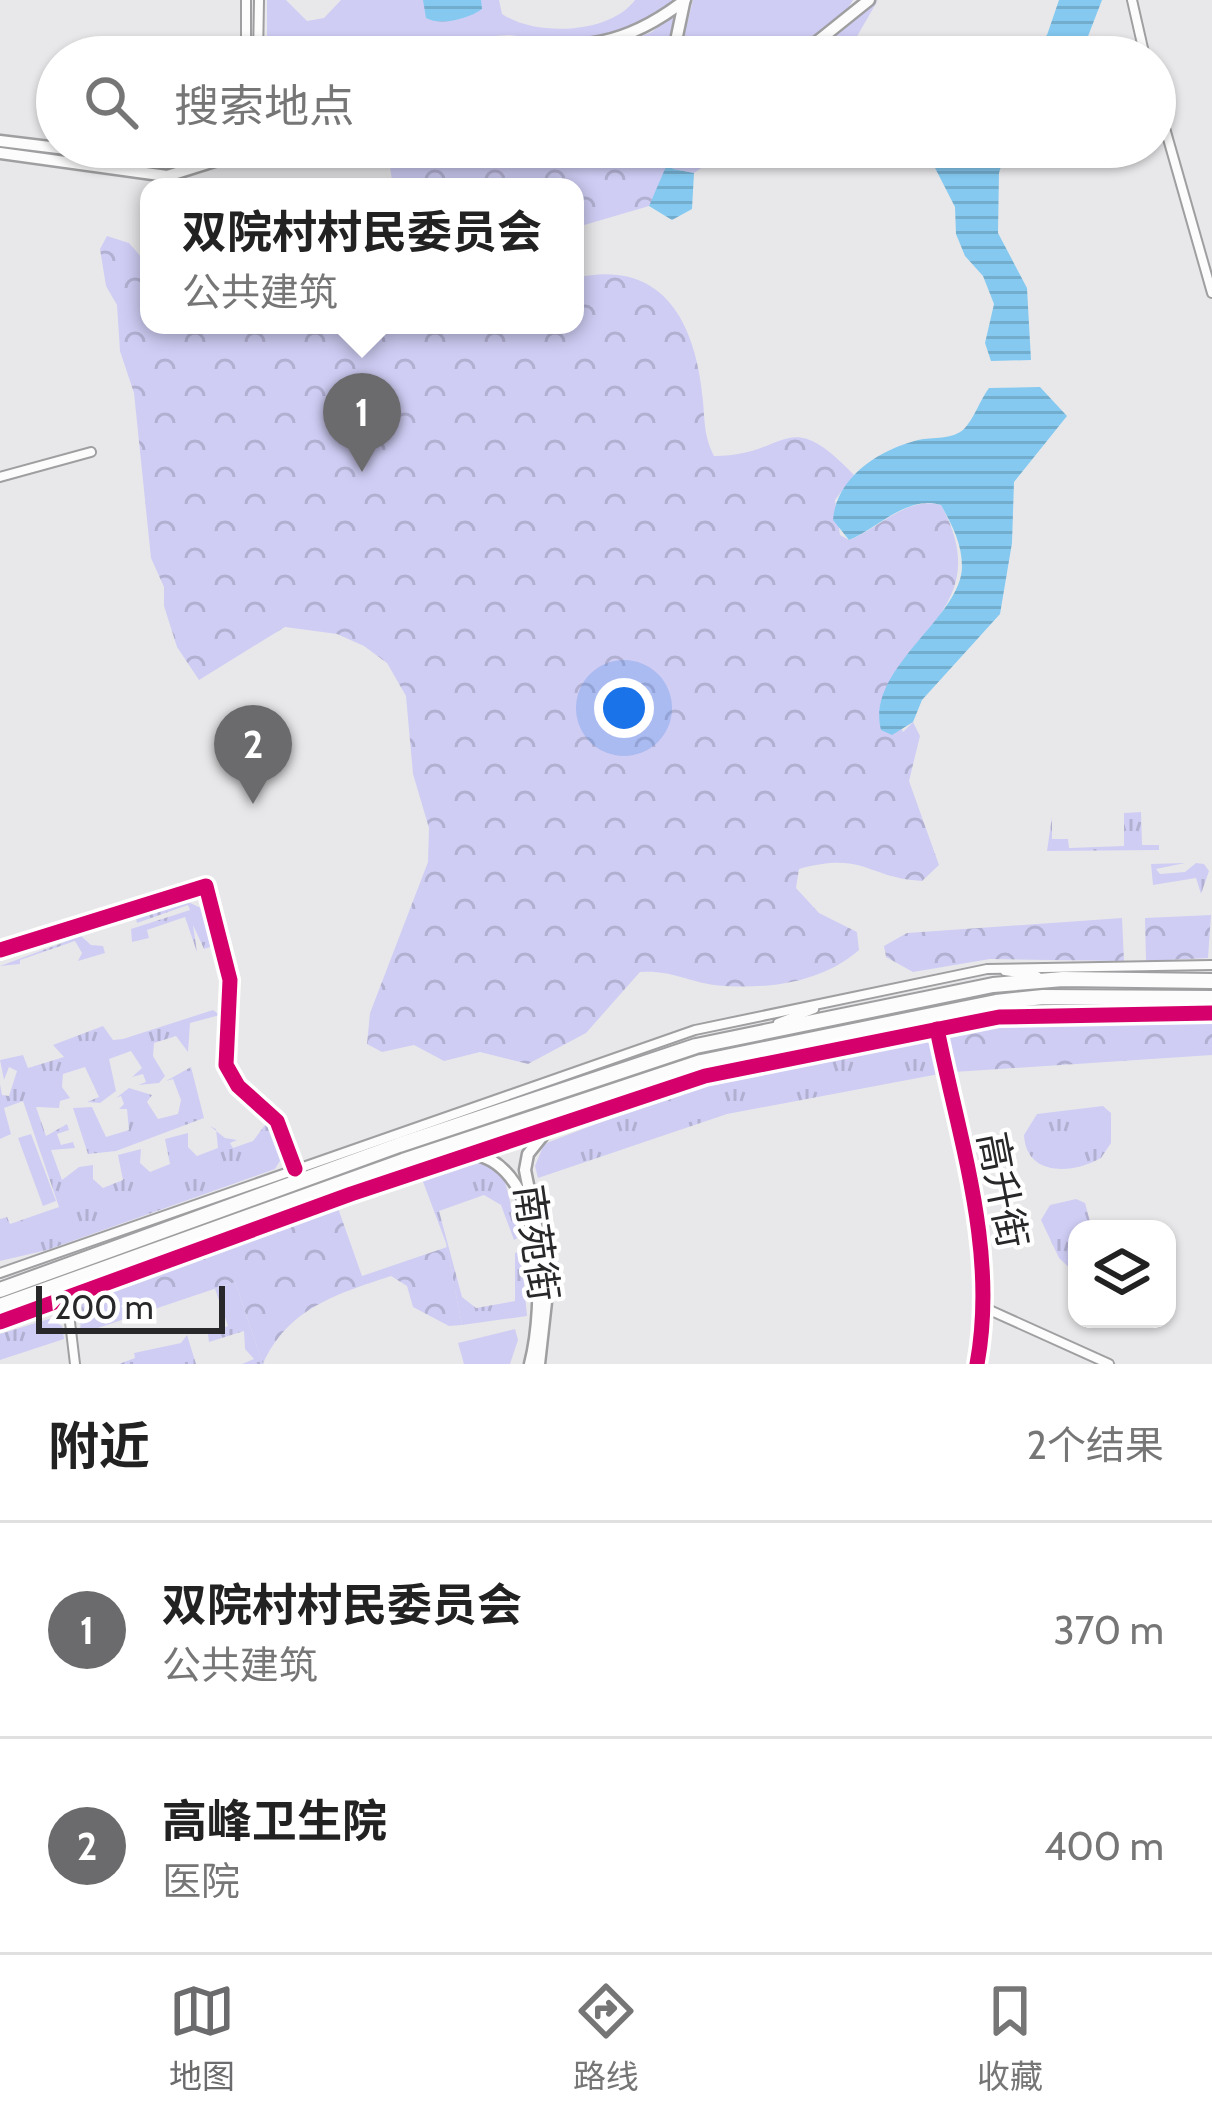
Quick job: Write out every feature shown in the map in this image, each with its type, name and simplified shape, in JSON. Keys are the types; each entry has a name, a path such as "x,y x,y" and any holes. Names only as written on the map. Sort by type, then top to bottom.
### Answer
{"highway":[{"path":"0,1306 262,1196 615,1072 744,1037 931,995 1063,979 1212,981"},
{"path":"0,1291 181,1243 403,1160 701,1062 1043,997 1212,998"}],"main road":[{"path":"624,36 650,28 685,0"},
{"path":"677,36 685,0"},
{"path":"823,36 862,4"},
{"path":"0,141 36,147"},
{"path":"0,153 36,159"},
{"path":"90,168 167,176 198,168"},
{"name":"南苑街","path":"535,1364 548,1284 525,1170 528,1154 548,1129"},
{"path":"473,1154 496,1161 518,1185 541,1285 535,1364"}],"street":[{"path":"246,0 246,36"},
{"path":"259,36 260,0"},
{"path":"1132,0 1140,36"},
{"path":"1176,167 1212,293"},
{"path":"0,477 91,452"},
{"path":"0,950 206,886 230,980 226,1065 238,1087 277,1121 295,1169"},
{"path":"0,1273 651,1042 988,969 1212,965"},
{"path":"988,969 1063,979"},
{"path":"744,1037 838,1000"},
{"path":"0,1322 705,1076 1044,1012 1212,1013"},
{"name":"高升街","path":"937,1029 982,1246 984,1308 976,1364"},
{"path":"753,1066 842,1034"},
{"path":"160,1218 262,1196"},
{"path":"181,1243 276,1222"},
{"path":"67,1298 75,1364"},
{"path":"984,1308 1109,1364"}],"green space":[{"path":"267,0 286,0 307,21 324,18 341,0 499,0 502,14 552,29 608,20 635,0 675,0 617,36 267,36"},
{"path":"693,0 853,0 822,36 684,36"},
{"path":"878,0 857,36 835,36"},
{"path":"676,13 672,36 642,36"},
{"path":"390,168 666,168 666,173 649,206 584,225 584,178 392,178"},
{"path":"107,236 129,243 140,256 140,334 584,334 584,277 605,274 652,287 683,322 692,346 714,456 739,454 787,438 814,442 854,475 835,500 840,535 849,540 905,509 941,505 954,535 955,583 947,603 886,692 903,732 913,722 920,736 909,781 939,865 922,881 853,864 799,869 796,888 819,913 857,932 859,950 809,977 733,986 640,972 586,1033 528,1064 480,1052 444,1061 414,1045 382,1052 367,1044 370,1013 428,862 429,828 413,774 406,696 387,663 364,646 337,634 285,627 199,680 177,647 164,606 164,587 151,558 134,393 120,351 117,305 106,286 100,249"},
{"path":"1141,812 1142,845 1159,845 1159,850 1047,851 1052,817 1052,839 1068,839 1069,848 1124,846 1124,813"},
{"path":"1185,863 1156,869 1160,874 1185,872 1196,863 1204,864 1209,871 1201,894 1196,878 1153,885 1151,864"},
{"path":"188,902 201,908 213,946 204,949 193,925 197,952 185,917 147,930 149,938 132,942 131,929 190,910 188,905 137,923 136,918"},
{"path":"1211,915 1208,958 1146,961 1145,918"},
{"path":"1122,918 1124,961 990,959 913,972 886,957 884,946 907,933"},
{"path":"81,936 91,945 103,946 105,953 78,961 82,953 75,941 20,960 20,964 0,966"},
{"path":"213,1010 220,1015 190,1023 188,1052 176,1036 154,1043 153,1056 165,1076 159,1083 138,1085 146,1082 143,1074 132,1077 142,1068 131,1051 109,1059 116,1091 100,1103 87,1102 99,1097 85,1067 63,1074 62,1087 70,1098 60,1101 59,1108 36,1107 46,1136 67,1124 69,1130 57,1134 61,1145 73,1142 75,1148 51,1150 62,1180 79,1167 93,1165 93,1179 103,1188 123,1180 118,1155 141,1149 140,1163 150,1172 170,1164 165,1139 188,1133 188,1147 197,1156 218,1148 216,1131 237,1140 230,1143 233,1148 253,1141 268,1121 281,1159 275,1169 47,1250 0,1261 0,1219 7,1217 10,1224 59,1207 23,1101 4,1108 11,1134 0,1139 0,1084 2,1095 9,1096 17,1071 9,1067 4,1080 0,1060 23,1055 28,1068 64,1057 53,1045 103,1026 113,1040 123,1039"},
{"path":"1041,1017 1212,1018 1212,1055 954,1072 947,1039 953,1031"},
{"path":"924,1038 933,1048 939,1074 727,1114 538,1178 535,1166 544,1144 705,1082"},
{"path":"191,1067 204,1118 116,1151 88,1154 73,1108 92,1107 106,1137 129,1130 127,1109 119,1109 124,1104 121,1096 116,1098 129,1088 152,1095 147,1102 158,1119 178,1114 181,1100 173,1079 166,1081"},
{"path":"1103,1106 1111,1113 1111,1143 1101,1158 1065,1169 1033,1159 1024,1135 1037,1114"},
{"path":"31,1134 56,1201 43,1206 18,1138"},
{"path":"482,1162 503,1174 519,1237 514,1240 501,1205 484,1195 439,1211 462,1297 476,1308 515,1301 515,1253 521,1251 527,1316 462,1325 446,1243 422,1179"},
{"path":"1076,1199 1085,1203 1090,1220 1068,1220 1068,1266 1041,1220 1050,1205"},
{"path":"338,1208 362,1276 447,1247 462,1325 449,1326 413,1307 407,1286 391,1276 333,1297 300,1316 273,1345 263,1364 235,1282 80,1334 82,1300"},
{"path":"235,1282 263,1364 242,1364 254,1359 245,1349 244,1331 209,1342 208,1334 228,1326 215,1289"},
{"path":"49,1319 62,1326 64,1339 0,1360 0,1334"},
{"path":"515,1329 518,1340 510,1364 464,1364 458,1343"},
{"path":"187,1335 196,1364 119,1364 135,1358 134,1353 181,1343"}],"shaded area":[{"path":"423,0 481,0 482,9 454,20 432,20 426,18"},
{"path":"1059,0 1102,0 1088,36 1047,35"},
{"path":"665,168 694,173 692,209 672,220 649,206"},
{"path":"935,168 1001,168 998,233 1027,288 1031,360 991,361 985,343 994,304 983,276 965,256 956,234 955,207"},
{"path":"1040,387 1067,416 1014,482 1012,543 1000,614 922,700 913,722 892,735 881,730 880,708 887,686 958,586 960,550 941,505 905,508 849,540 833,520 836,505 851,479 874,459 918,440 959,433 989,388"}],"cycle path":[{"path":"0,950 206,886 230,980 226,1065 238,1086 277,1121 295,1169"},
{"path":"0,1322 351,1194 705,1076 999,1017 1212,1013"},
{"path":"937,1029 979,1237 983,1279 977,1364"}],"place":[{"name":"双院村村民委员会","path":"362,472"},
{"name":"高峰卫生院","path":"253,804"}]}
